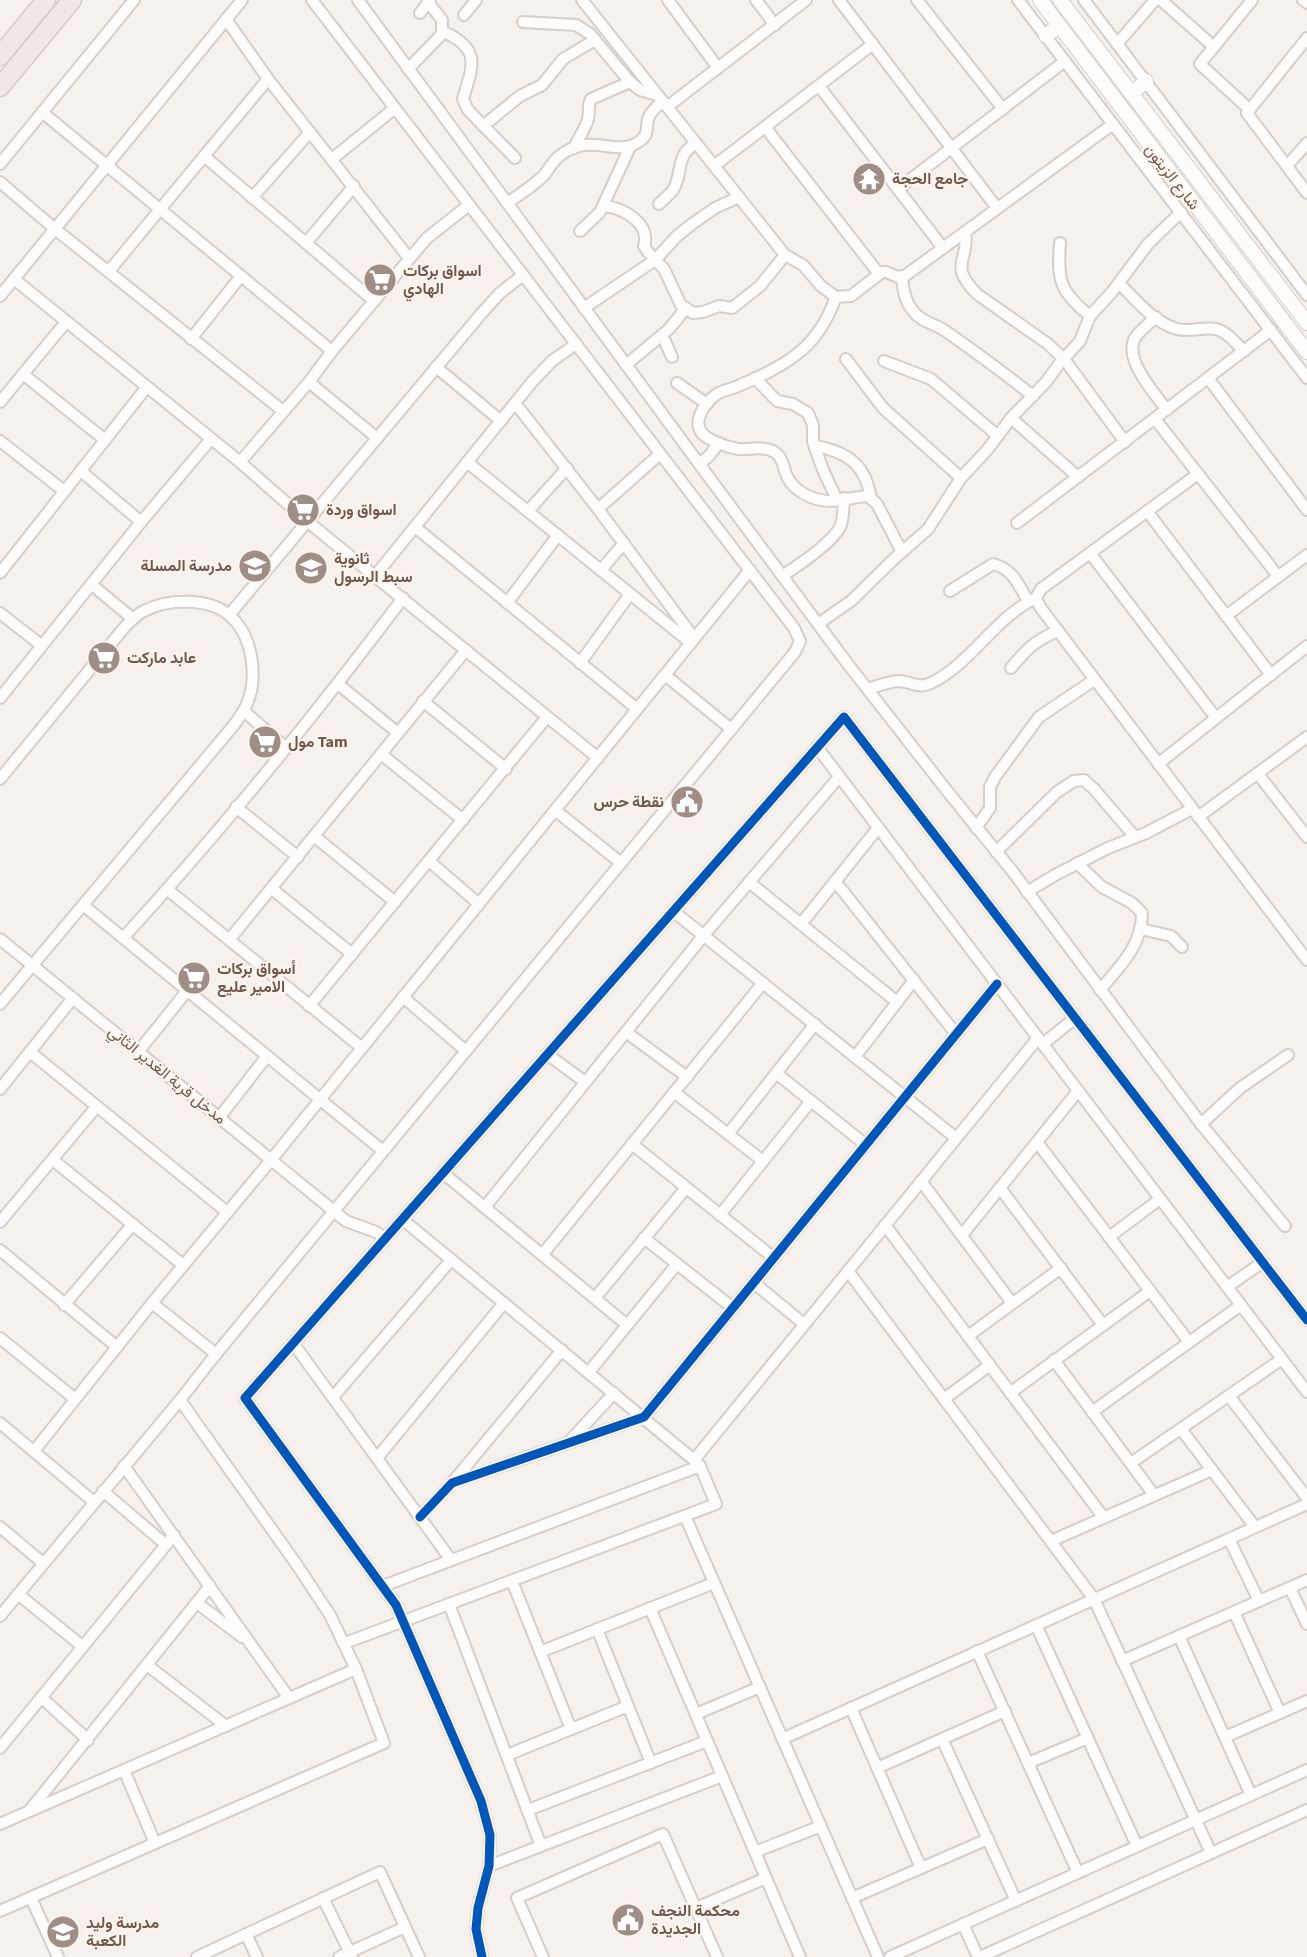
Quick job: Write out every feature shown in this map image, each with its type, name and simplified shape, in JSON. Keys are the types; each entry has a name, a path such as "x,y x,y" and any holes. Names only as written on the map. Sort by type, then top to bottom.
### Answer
{"highway":[{"path":"1,53 46,0"},
{"path":"0,87 72,0"}],"main road":[{"name":"شارع الزيتون","path":"1040,0 1307,352"},
{"name":"شارع الزيتون","path":"1068,3 1131,94 1307,323"},
{"path":"1046,36 1059,25"},
{"path":"1131,94 1146,81"}],"street":[{"path":"0,164 134,0"},
{"path":"0,296 242,0"},
{"path":"0,1616 795,652 800,641 794,628 750,570 312,0"},
{"path":"358,0 818,624 1027,892 1201,1124 1285,1226"},
{"path":"464,15 476,0"},
{"path":"582,0 785,255 803,265 821,285 836,297 851,296 879,274 886,272 902,277 1113,124"},
{"path":"668,0 718,68"},
{"path":"756,0 775,24"},
{"path":"507,203 544,176 554,161 574,148 592,144 611,148 630,147 641,141 648,128 647,121 651,113 662,101 718,68 806,0"},
{"path":"839,0 997,208"},
{"path":"917,0 1003,109"},
{"path":"1018,0 1307,378"},
{"path":"1084,0 1307,295"},
{"path":"1117,44 1155,0"},
{"path":"1161,0 1214,47"},
{"path":"1250,110 1200,64 1252,0"},
{"path":"1303,0 1307,3"},
{"path":"408,69 442,34 442,20 429,1 420,13"},
{"path":"226,20 268,79 410,258"},
{"path":"523,22 576,25 590,34 630,82 662,101"},
{"path":"442,31 454,36 471,55 473,63 471,77 463,99 468,110 515,158"},
{"path":"1307,38 1247,113 1307,193"},
{"path":"483,126 520,96 542,85 563,59 595,40"},
{"path":"714,166 873,44"},
{"path":"898,189 1065,61"},
{"path":"109,271 268,79"},
{"path":"574,148 589,117 588,103 591,99 630,82"},
{"path":"819,86 943,248"},
{"path":"332,159 395,108"},
{"path":"42,112 332,351"},
{"path":"765,127 879,274"},
{"path":"252,198 310,132"},
{"path":"658,204 672,190 682,156 696,143"},
{"path":"1287,166 1307,143"},
{"path":"580,231 604,206 630,147"},
{"path":"204,156 374,301"},
{"path":"0,182 55,229 283,411"},
{"path":"306,243 354,186"},
{"path":"584,308 655,260 677,236 692,224 715,208 739,197"},
{"path":"240,462 410,258 435,231 469,205"},
{"path":"604,206 616,207 639,223 646,238 644,246 664,269 681,305 693,313 720,306 732,308 760,286 785,255"},
{"path":"818,624 851,601 928,529 961,478 1080,341 1090,316 1119,283 1148,244 1181,212"},
{"path":"965,232 967,244 962,258 961,271 967,283 977,294 1048,344 1064,359 1125,442"},
{"path":"1060,243 1058,271 1064,288 1076,304 1090,316"},
{"path":"229,615 436,367 500,293 523,275"},
{"path":"191,339 241,276"},
{"path":"902,277 903,294 912,311 921,320 938,327 991,363 1033,396"},
{"path":"14,279 240,462 307,521 598,758"},
{"path":"1119,283 1156,317 1176,329 1188,331 1217,329 1225,333 1244,351"},
{"path":"836,297 830,314 803,349 789,360 755,378 717,393 699,416 697,424 700,432 719,443 739,449 763,448 773,451 781,457 785,473 794,486 806,496 830,501 868,496 878,504 902,552"},
{"path":"626,365 662,335 686,308"},
{"path":"1156,317 1136,337 1132,348 1138,368 1147,384 1167,410"},
{"path":"0,402 66,322"},
{"path":"1017,523 1271,330"},
{"path":"662,335 672,357"},
{"path":"375,576 515,403 552,362 576,344"},
{"path":"846,359 883,408 961,478"},
{"path":"885,361 931,379 998,436"},
{"path":"436,367 501,421"},
{"path":"23,374 105,440"},
{"path":"755,378 777,401 793,404 808,413 813,425 815,447 823,470 841,499 841,526 803,562 782,576"},
{"path":"1208,378 1307,510"},
{"path":"309,382 376,438"},
{"path":"677,383 707,404"},
{"path":"0,573 147,388"},
{"path":"515,403 598,508 692,641"},
{"path":"1011,418 1078,477"},
{"path":"1155,419 1278,576"},
{"path":"0,698 141,522 211,439"},
{"path":"0,441 64,491"},
{"path":"699,464 719,443"},
{"path":"815,447 833,449 858,465 869,484 871,499"},
{"path":"598,508 660,454"},
{"path":"467,462 630,594 692,641"},
{"path":"528,511 567,468"},
{"path":"81,471 141,522"},
{"path":"868,689 900,681 918,686 930,684 949,672 1041,589 1198,474"},
{"path":"1147,511 1271,675"},
{"path":"415,527 637,710"},
{"path":"507,603 558,535"},
{"path":"601,570 624,543"},
{"path":"1090,553 1216,718"},
{"path":"1226,616 1307,555"},
{"path":"950,591 993,564 1005,567 1040,607 1307,960"},
{"path":"34,1451 750,570"},
{"path":"91,584 133,618"},
{"path":"580,663 630,594"},
{"path":"123,938 168,890 286,748 403,598"},
{"path":"0,779 133,618 144,610 156,606 190,602 213,606 229,615 243,634 249,648 252,669 252,685 244,711 0,1004"},
{"path":"0,613 41,645"},
{"path":"1011,668 1028,648 1042,638 1058,632"},
{"path":"1158,764 1307,646"},
{"path":"229,940 466,650"},
{"path":"665,675 731,729"},
{"path":"976,828 990,808 990,787 995,777 1039,717 1094,680"},
{"path":"338,684 398,733"},
{"path":"423,701 506,769"},
{"path":"244,711 286,748"},
{"path":"309,1006 548,717"},
{"path":"482,1957 476,1929 478,1908 489,1866 490,1835 481,1801 396,1605 245,1398 844,717 1307,1320"},
{"path":"1027,892 1108,848 1195,813 1258,774 1307,737"},
{"path":"817,747 1307,1392"},
{"path":"381,754 463,820"},
{"path":"1258,774 1307,837"},
{"path":"485,1207 704,935 839,777"},
{"path":"996,852 1057,792 1074,781 1084,780 1094,789 1135,837"},
{"path":"236,807 298,857"},
{"path":"555,810 621,863"},
{"path":"801,924 878,828"},
{"path":"314,836 394,902"},
{"path":"429,861 479,904"},
{"path":"1077,863 1102,887 1132,903 1142,914 1137,943 1128,958 1100,990"},
{"path":"835,881 956,1034"},
{"path":"749,882 897,1002"},
{"path":"272,889 352,954"},
{"path":"168,890 362,1048"},
{"path":"83,905 383,1151"},
{"path":"674,910 956,1138"},
{"path":"1141,930 1171,936 1182,947"},
{"name":"مدخل قرية الغدير الثاني","path":"0,939 346,1221 376,1232 385,1238"},
{"path":"855,1057 914,981"},
{"path":"542,1255 763,983"},
{"path":"452,1484 644,1417 997,984"},
{"path":"138,1052 187,991"},
{"path":"403,997 466,1051"},
{"path":"0,1089 73,999"},
{"path":"383,1586 697,1463 804,1324 956,1138 1040,1041 1075,1018"},
{"path":"728,1134 815,1024"},
{"path":"626,1032 687,1077"},
{"path":"30,1052 227,1212"},
{"path":"547,1054 585,1082"},
{"path":"1201,1124 1240,1088 1288,1055"},
{"path":"219,1118 267,1056"},
{"path":"776,1073 866,1145"},
{"path":"962,1235 1078,1091"},
{"path":"674,1092 763,1161"},
{"path":"720,1215 811,1101"},
{"path":"0,1221 97,1106"},
{"path":"1037,1142 1189,1342"},
{"path":"632,1144 774,1258"},
{"path":"53,1160 183,1265"},
{"path":"443,1173 627,1325"},
{"path":"921,1181 1012,1304"},
{"path":"595,1298 686,1188"},
{"path":"1000,1188 1103,1325"},
{"path":"1109,1237 1160,1199"},
{"path":"345,1643 716,1504 697,1463 402,1219"},
{"path":"64,1305 133,1224"},
{"path":"885,1225 1104,1518"},
{"path":"644,1238 733,1308"},
{"path":"0,1250 117,1347"},
{"path":"333,1397 451,1260"},
{"path":"1227,1287 1263,1262"},
{"path":"589,1372 677,1264"},
{"path":"968,1336 1061,1268"},
{"path":"848,1271 1094,1599 1211,1853"},
{"path":"754,1282 804,1324"},
{"path":"1010,1393 1150,1291"},
{"path":"152,1303 216,1354"},
{"path":"377,1458 504,1303"},
{"path":"1092,1412 1241,1305"},
{"path":"0,1338 75,1399"},
{"path":"293,1343 451,1560"},
{"path":"420,1517 452,1484 562,1350"},
{"path":"1131,1463 1282,1359"},
{"path":"1054,1360 1154,1495"},
{"path":"944,1399 990,1365"},
{"path":"567,1445 614,1393"},
{"path":"1229,1396 1307,1498"},
{"path":"0,1911 384,1743 356,1669 330,1615 303,1573 180,1400"},
{"path":"0,1424 94,1502"},
{"path":"1181,1429 1255,1527"},
{"path":"124,1466 289,1698"},
{"path":"1051,1541 1212,1470"},
{"path":"103,1491 165,1544"},
{"path":"782,1739 1307,1504"},
{"path":"685,1516 878,1957"},
{"path":"0,1527 43,1563"},
{"path":"0,1748 174,1535"},
{"path":"1229,1539 1259,1601"},
{"path":"1122,1660 1307,1580"},
{"path":"512,1581 571,1729"},
{"path":"540,1652 714,1583"},
{"path":"28,1812 210,1586"},
{"path":"1290,1588 1307,1624"},
{"path":"18,1594 82,1646"},
{"path":"197,1603 250,1643"},
{"path":"449,1604 541,1846"},
{"path":"650,1608 800,1957"},
{"path":"1234,1612 1280,1713"},
{"path":"1036,1625 1137,1846"},
{"path":"597,1629 651,1763"},
{"path":"1179,1636 1251,1795"},
{"path":"977,1651 1078,1873"},
{"path":"147,1665 226,1726"},
{"path":"0,1824 356,1669"},
{"path":"696,1714 760,1687"},
{"path":"41,1697 88,1740"},
{"path":"1225,1737 1307,1701"},
{"path":"507,1755 628,1706"},
{"path":"851,1708 921,1868"},
{"path":"877,1768 1005,1711"},
{"path":"1028,1763 1088,1738"},
{"path":"942,1739 1016,1901"},
{"path":"528,1810 707,1741"},
{"path":"124,1770 155,1843"},
{"path":"890,1957 1307,1770"},
{"path":"489,1866 722,1776"},
{"path":"963,1924 979,1957 1307,1810"},
{"path":"755,1852 821,1826"},
{"path":"543,1957 517,1898 663,1834 717,1957"},
{"path":"852,1898 988,1839"},
{"path":"197,1957 380,1872 418,1957"},
{"path":"696,1908 766,1878"},
{"path":"31,1898 58,1957"},
{"path":"323,1898 351,1955"},
{"path":"339,1957 351,1955 405,1928"},
{"path":"246,1934 257,1957"}],"cycle path":[{"path":"482,1957 476,1929 478,1908 489,1866 490,1835 481,1801 396,1605 245,1398 844,717 1307,1320"},
{"path":"420,1517 452,1483 644,1417 997,984"}],"place":[{"name":"جامع الحجة","path":"869,179"},
{"name":"اسواق بركات الهادي","path":"380,280"},
{"name":"اسواق وردة","path":"303,510"},
{"name":"مدرسة المسلة","path":"255,566"},
{"name":"ثانوية سبط الرسول","path":"311,568"},
{"name":"عابد ماركت","path":"104,658"},
{"name":"مول Tam","path":"265,742"},
{"name":"نقطة حرس","path":"687,802"},
{"name":"أسواق بركات الامير عليع","path":"194,978"},
{"name":"محكمة النجف الجديدة","path":"628,1920"},
{"name":"مدرسة وليد الكعبة","path":"63,1932"}]}
